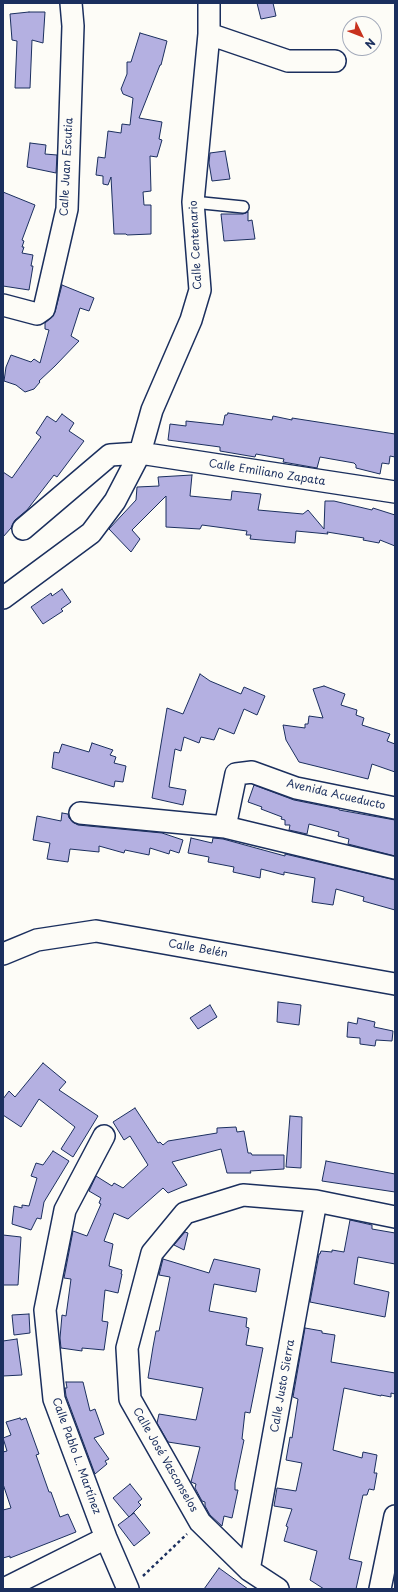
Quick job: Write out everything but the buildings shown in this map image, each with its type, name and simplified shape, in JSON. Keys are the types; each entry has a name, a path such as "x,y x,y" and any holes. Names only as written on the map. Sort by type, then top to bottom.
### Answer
{"street":[{"name":"Calle Juan Escutia","path":"3,305 37,314 44,308 67,209 73,26 71,3"},
{"name":"Calle Centenario","path":"3,598 91,533 115,501 140,453 152,410 191,320 200,290 193,202 210,34 209,3"},
{"path":"210,34 288,61 335,61"},
{"name":"Calle Emiliano Zapata","path":"23,529 110,455 140,453 395,492"},
{"name":"Avenida Acueducto","path":"225,827 236,774 252,772 296,788 395,808"},
{"path":"80,813 225,827 395,868"},
{"name":"Calle Belén","path":"3,954 37,940 96,931 395,984"},
{"name":"Calle Pablo L. Martínez","path":"104,1136 65,1210 45,1310 54,1399 106,1538 134,1584"},
{"name":"Calle José Vasconselos","path":"278,1589 249,1570 200,1522 130,1399 127,1348 152,1253 185,1213 243,1195 316,1201 395,1217"},
{"name":"Calle Justo Sierra","path":"249,1570 316,1201"},
{"path":"380,1589 395,1516"},
{"path":"4,1589 106,1538"}],"lane":[{"path":"193,202 244,207"}],"path":[{"path":"134,1584 200,1522"}]}
